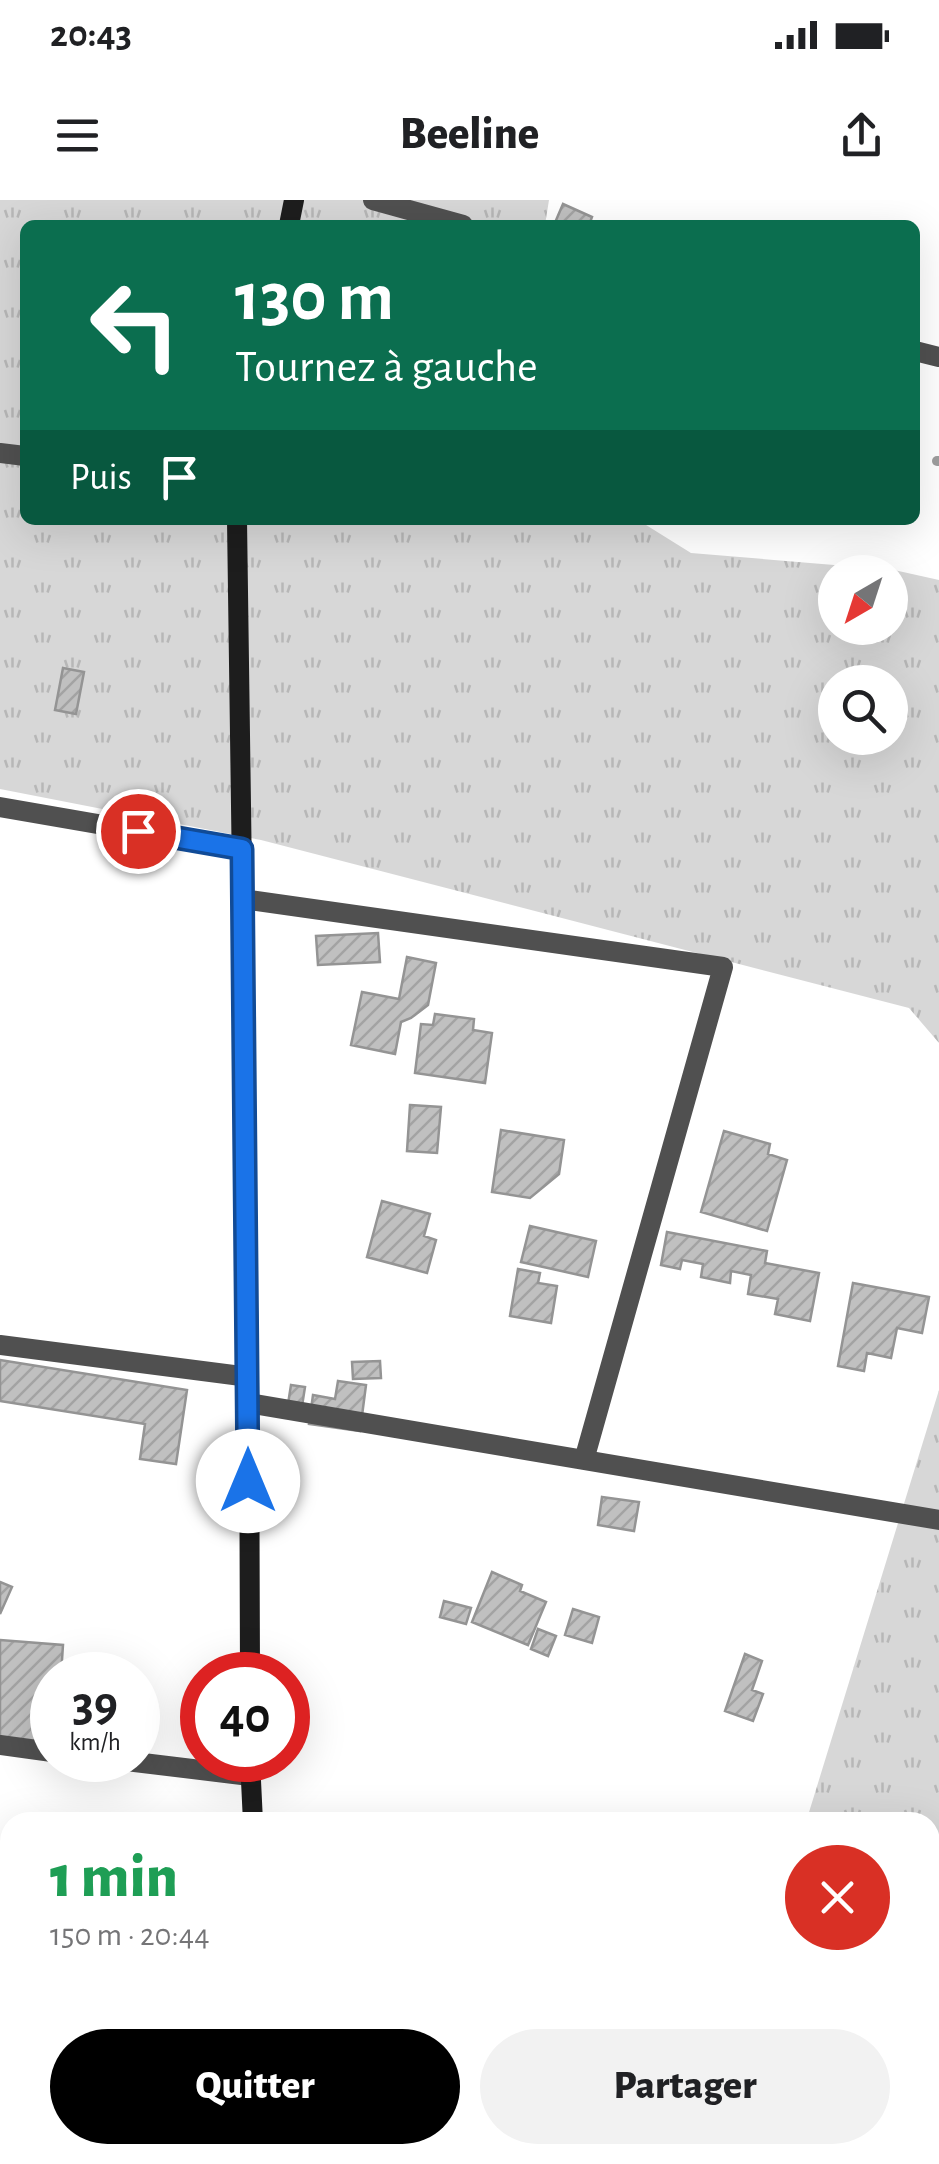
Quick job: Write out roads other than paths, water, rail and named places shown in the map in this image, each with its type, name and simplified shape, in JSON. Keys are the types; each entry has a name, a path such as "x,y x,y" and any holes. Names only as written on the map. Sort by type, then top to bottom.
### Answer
{"street":[{"path":"373,200 445,220"},
{"path":"237,525 250,1652"},
{"path":"0,807 242,849"},
{"path":"242,899 723,967 584,1460"},
{"path":"0,1345 249,1377"},
{"path":"248,1403 939,1520"},
{"path":"0,1746 30,1749"},
{"path":"251,1782 252,1812"}]}
